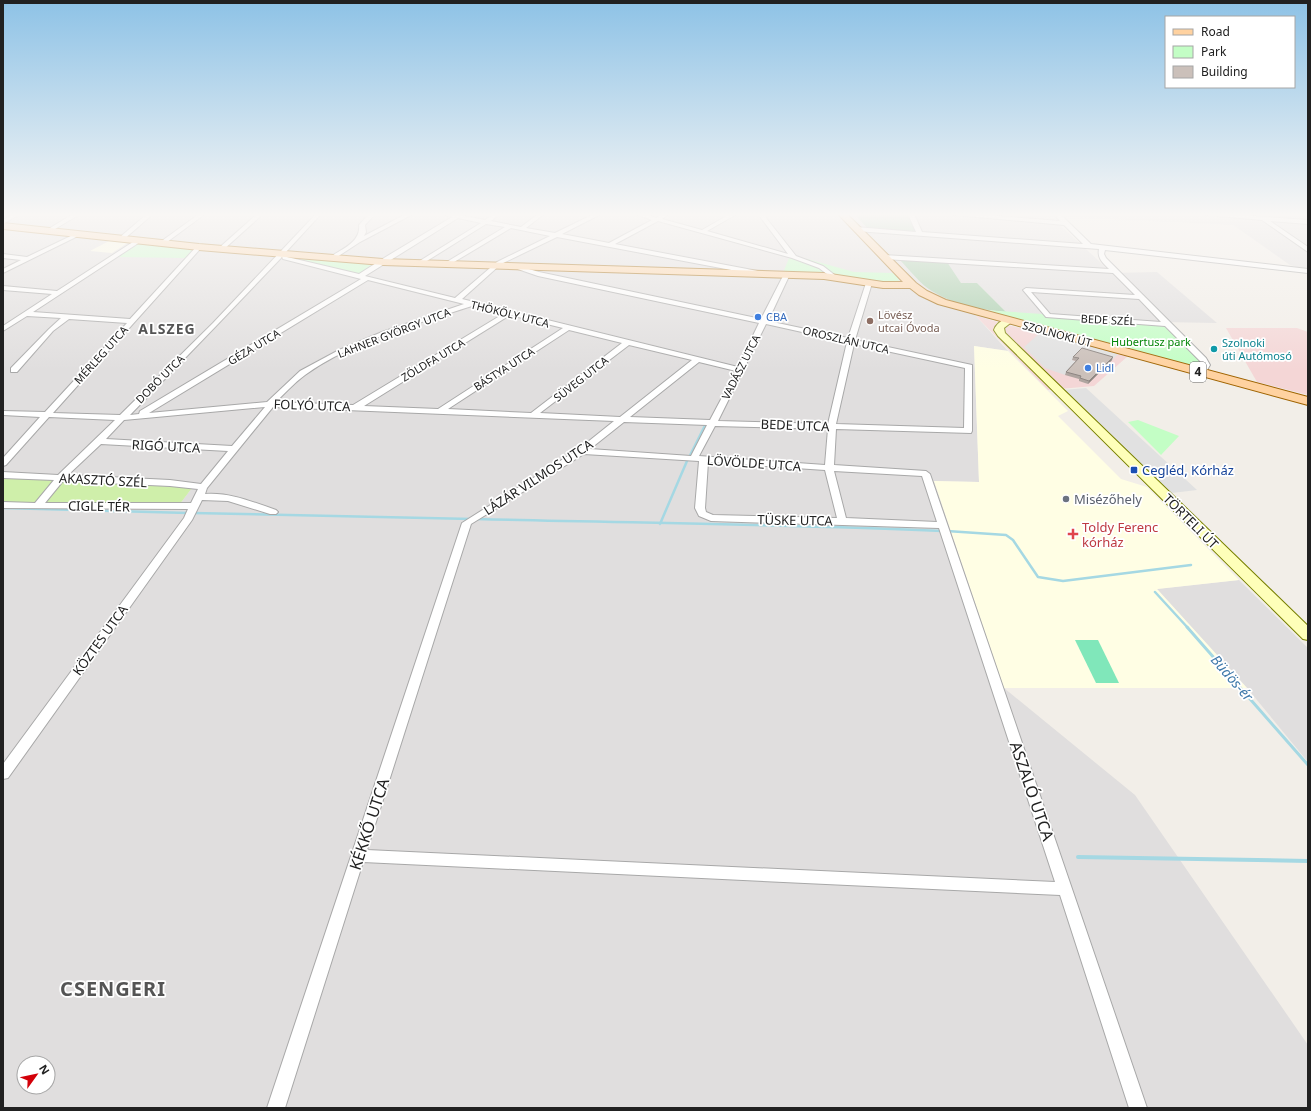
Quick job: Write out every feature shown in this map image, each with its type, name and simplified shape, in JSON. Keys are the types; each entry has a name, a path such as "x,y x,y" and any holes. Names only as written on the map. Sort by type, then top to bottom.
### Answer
{"main road":[{"path":"493,266 728,269 762,274 834,277 892,286 909,282"},
{"name":"4","path":"893,266 909,282"},
{"name":"SZOLNOKI ÚT","path":"909,282 923,293 950,305 1308,401"},
{"name":"TÖRTELI ÚT","path":"1008,321 1000,327 999,330 1001,334 1308,635"}],"street":[{"path":"3,271 13,266"},
{"path":"3,329 101,266"},
{"name":"MÉRLEG UTCA","path":"3,464 182,266"},
{"name":"DOBÓ UTCA","path":"38,505 60,478 99,441 271,266"},
{"name":"THÖKÖLY UTCA","path":"318,266 740,370"},
{"name":"GÉZA UTCA","path":"140,415 364,277 378,266"},
{"path":"456,300 497,266"},
{"name":"OROSZLÁN UTCA","path":"512,266 538,274 968,367 968,431"},
{"path":"712,266 728,269"},
{"path":"818,266 834,277"},
{"path":"1029,266 1114,271"},
{"path":"1110,266 1205,362 1206,365 1201,373"},
{"path":"1262,266 1308,271"},
{"name":"VADÁSZ UTCA","path":"699,459 712,423 787,274"},
{"path":"842,521 829,468 832,426 851,341 869,282"},
{"path":"3,288 59,293"},
{"name":"BEDE SZÉL","path":"1140,297 1026,290 1048,316 1167,324"},
{"name":"LAHNER GYÖRGY UTCA","path":"192,510 203,486 269,408 269,404 288,385 304,373 339,354 402,328 471,304"},
{"name":"ZÖLDFA UTCA","path":"356,407 509,313"},
{"path":"26,314 132,321"},
{"path":"14,370 51,330 67,317"},
{"name":"BÁSTYA UTCA","path":"440,411 568,328"},
{"name":"SÜVEG UTCA","path":"533,415 628,342"},
{"name":"LÁZÁR VILMOS UTCA","path":"462,541 467,523 582,451 698,359"},
{"name":"FOLYÓ UTCA","path":"3,412 121,418 269,404 621,419"},
{"name":"BEDE UTCA","path":"621,419 968,431"},
{"name":"RIGÓ UTCA","path":"99,441 234,449"},
{"name":"LÖVÖLDE UTCA","path":"582,451 926,474"},
{"name":"TÜSKE UTCA","path":"699,459 700,508 702,514 710,518 842,521 945,529"},
{"name":"ASZALÓ UTCA","path":"926,474 1138,1108"},
{"name":"AKASZTÓ SZÉL","path":"3,475 203,486"},
{"path":"199,497 211,495 232,498 273,512"},
{"name":"CIGLE TÉR","path":"3,505 158,507 192,510"},
{"name":"KÖZTES UTCA","path":"3,774 192,510"},
{"name":"KÉKKŐ UTCA","path":"276,1108 462,541"},
{"path":"359,856 1065,889"}],"shaded area":[{"name":"CSENGERI","path":"3,266 947,266 951,300 984,310 975,315 1008,351 974,346 979,482 934,481 1004,688 1135,795 1308,1045 1308,1108 3,1108 3,508 176,509 192,488 3,476"},
{"name":"CSENGERI","path":"949,266 1104,266 1112,273 1157,272 1217,323 1161,322 1006,312 977,283 961,283"},
{"name":"CSENGERI","path":"1293,266 1308,266 1308,270"},
{"path":"975,315 1128,356 1094,386 1048,390"},
{"path":"1226,328 1297,328 1308,332 1308,395 1257,382"},
{"path":"1040,333 1118,354 1112,360 1081,351 1072,360 1078,362 1065,375 1045,368 1024,347"},
{"name":"Toldy Ferenc kórház","path":"974,346 1008,351 1068,411 1058,416 1121,479 1147,487 1239,580 1157,589 1247,688 1004,688 934,481 979,482"},
{"path":"1086,388 1197,490 1172,493 1063,390"},
{"path":"1239,580 1308,648 1308,762 1247,688 1157,589"}],"green space":[{"path":"325,266 374,266 360,275"},
{"path":"786,266 814,266 827,274 783,273"},
{"path":"823,266 832,266 854,272 893,273 898,278 899,282 895,283 840,277 833,274"},
{"path":"905,266 950,266 961,283 977,283 1006,312 968,306 949,300 928,288"},
{"name":"Hubertusz park","path":"984,310 1161,322 1202,362 1201,367 1196,374 975,315"},
{"path":"1138,420 1179,436 1161,455 1128,422"},
{"path":"3,476 192,488 176,509 3,508"},
{"path":"1075,640 1098,640 1119,683 1096,683"}],"building":[{"name":"Lidl","path":"1082,348 1113,357 1089,381 1080,378 1081,376 1066,372 1079,358 1073,357"}],"waterway":[{"path":"690,455 705,425"},
{"path":"661,523 687,461"},
{"path":"3,508 188,513"},
{"path":"193,513 472,519"},
{"path":"477,519 661,523"},
{"path":"661,523 942,531"},
{"path":"947,531 1006,535 1013,540 1038,577 1063,581 1191,565"},
{"name":"Büdös-ér","path":"1155,592 1188,628"},
{"name":"Büdös-ér","path":"1187,627 1308,765"},
{"name":"Büdös-ér","path":"1078,857 1308,861"}],"place":[{"name":"CBA","path":"758,317"},
{"name":"Lövész utcai Óvoda","path":"870,321"},
{"name":"Szolnoki úti Autómosó","path":"1214,349"},
{"name":"Lidl","path":"1088,368"},
{"name":"Cegléd, Kórház","path":"1134,470"},
{"name":"Misézőhely","path":"1066,499"},
{"name":"Toldy Ferenc kórház","path":"1073,534"}],"district":[{"name":"ALSZEG","path":"167,329"},
{"name":"CSENGERI","path":"113,989"}]}
